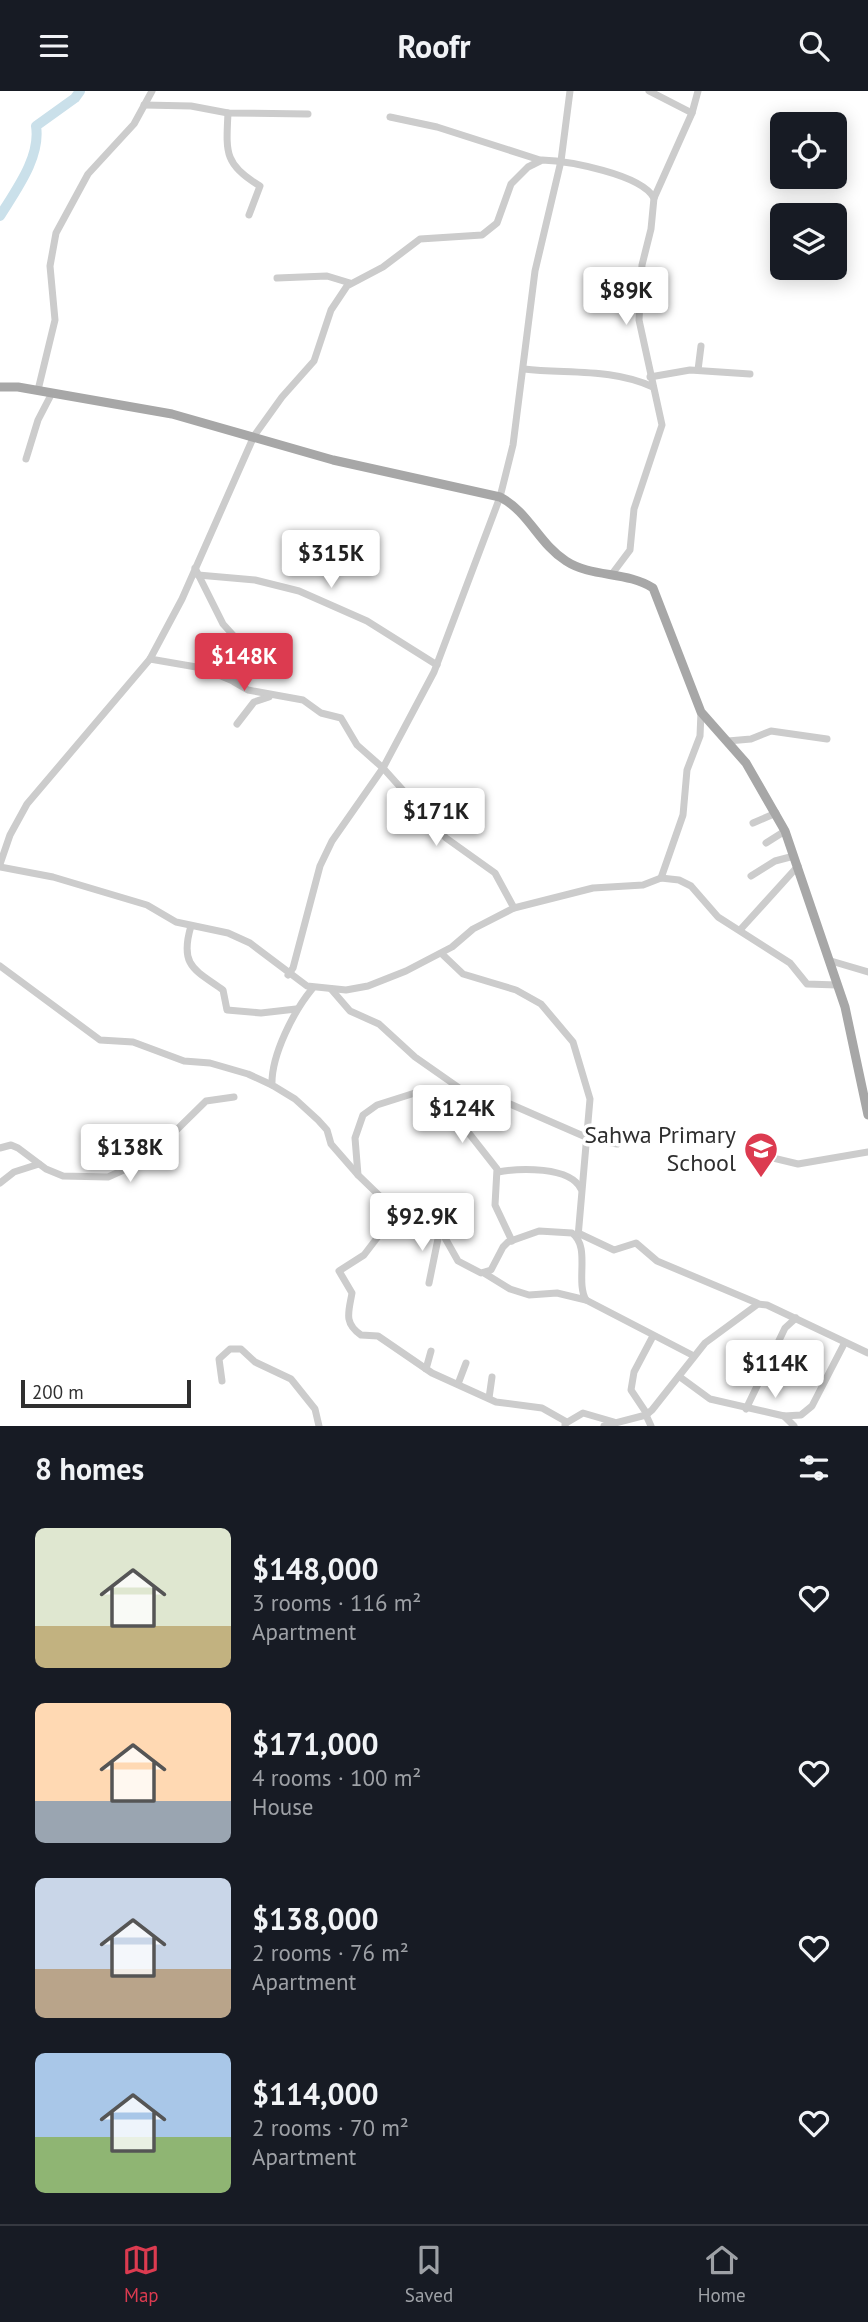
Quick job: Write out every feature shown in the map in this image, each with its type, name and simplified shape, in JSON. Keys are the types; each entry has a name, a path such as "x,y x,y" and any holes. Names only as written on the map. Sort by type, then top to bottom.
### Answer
{"main road":[{"path":"0,387 38,390 172,414 333,460 500,497 521,511 550,547 568,562 589,571 645,583 657,594 701,712 728,741 757,780 785,831 831,961 854,1039 868,1115"}],"street":[{"path":"38,390 55,320 50,266 54,238 88,174 134,124 152,91"},
{"path":"288,975 327,852 383,768 437,665 500,497 513,445 536,271 561,162 570,91"},
{"path":"649,91 692,113"},
{"path":"612,574 630,550 634,509 661,431 638,307 640,274 652,229 654,198 692,113 698,91"},
{"path":"144,105 191,106 228,113 307,114"},
{"path":"228,113 229,159 247,180 260,186 249,215"},
{"path":"390,117 437,127 540,160 561,162 643,185 654,198"},
{"path":"540,160 511,184 497,223 482,235 420,239 383,268 351,283 331,310 311,367 282,397 254,436 196,571 150,659 27,804 10,835 0,865 146,905 174,921 226,932 250,943 288,975 312,989 368,986 442,954 473,929 514,908 583,890 643,884 661,878 691,886 712,911 790,963 808,985 837,985"},
{"path":"277,278 327,276 351,283"},
{"path":"698,370 701,346"},
{"path":"524,369 563,374 601,372 653,387"},
{"path":"650,377 665,372 698,370 750,374"},
{"path":"26,459 38,420 52,393"},
{"path":"196,571 255,580 299,591 367,621 437,665"},
{"path":"196,571 223,624 233,635 234,682"},
{"path":"150,659 202,668 273,696 303,700 321,713 341,718 357,745 383,768 446,838 495,873 514,908"},
{"path":"237,723 254,702 273,696"},
{"path":"661,878 683,815 687,770 699,736 701,712"},
{"path":"728,741 751,739 771,731 827,739"},
{"path":"753,823 776,813"},
{"path":"766,843 785,831"},
{"path":"751,876 775,861 794,856"},
{"path":"740,930 798,866"},
{"path":"191,926 186,949 191,965 201,977 223,990 227,1010 261,1013 296,1009"},
{"path":"442,954 471,978 522,992 550,1012 569,1035 590,1099 578,1235 582,1286 586,1300"},
{"path":"831,961 868,972"},
{"path":"0,966 100,1040 133,1042 184,1061 210,1063 248,1074 295,1099 327,1130 331,1144 388,1204 393,1217"},
{"path":"272,1085 274,1068 296,1009 312,989"},
{"path":"331,989 347,1009 379,1024 415,1056 485,1106 510,1104 588,1138 617,1144"},
{"path":"358,1175 355,1138 363,1115 377,1105 418,1092 442,1099 498,1172 495,1205 512,1241"},
{"path":"0,1148 11,1145 63,1176 102,1178 146,1160 206,1101 234,1097"},
{"path":"748,1152 797,1164 868,1152"},
{"path":"0,1183 14,1171 39,1164"},
{"path":"498,1172 535,1168 575,1180 581,1189"},
{"path":"393,1217 427,1223 440,1229 458,1261 510,1289 529,1295 557,1293 586,1300 694,1356"},
{"path":"393,1217 364,1255 339,1271 352,1293 347,1314 357,1333 378,1336 426,1369 502,1403 542,1408 565,1424 587,1413 616,1423"},
{"path":"429,1283 440,1229"},
{"path":"484,1273 491,1270 503,1247 512,1241 549,1230 566,1231 614,1250 636,1243 657,1261 796,1318 844,1344 868,1353"},
{"path":"604,1426 646,1415 680,1377 705,1343 758,1304"},
{"path":"746,1409 785,1328 796,1318"},
{"path":"651,1426 631,1390 634,1371 653,1336"},
{"path":"680,1377 704,1396 746,1409 785,1416 807,1412 844,1344"},
{"path":"222,1381 219,1359 230,1349 241,1349 255,1362 291,1379 315,1409 319,1426"},
{"path":"426,1369 431,1351"},
{"path":"458,1384 466,1363"},
{"path":"489,1398 492,1377"},
{"path":"785,1416 794,1426"}],"waterway":[{"path":"0,216 31,161 37,138 36,126 75,98 80,91"}],"place":[{"name":"Sahwa Primary School","path":"761,1179"}]}
